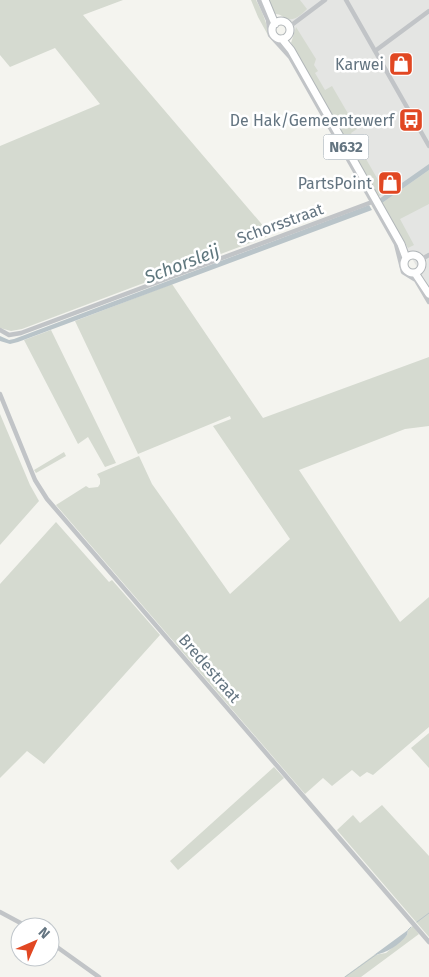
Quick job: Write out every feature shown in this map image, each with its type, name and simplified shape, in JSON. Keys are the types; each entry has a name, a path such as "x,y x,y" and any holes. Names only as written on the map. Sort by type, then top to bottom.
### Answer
{"main road":[{"name":"N632","path":"265,0 277,23"},
{"name":"N632","path":"284,38 290,32 289,27 285,22 277,23 272,30 274,35 284,38 325,113 409,257 404,263 405,269 409,273 417,272 422,266 420,260"},
{"path":"409,257 417,256 420,260"},
{"name":"N632","path":"417,272 429,294"}],"street":[{"path":"259,0 268,20 270,35 290,57 325,113 396,244 403,272 416,280 429,302"},
{"path":"289,27 325,0"},
{"path":"346,0 429,146"},
{"path":"375,51 429,11"},
{"name":"Schorsstraat","path":"0,330 9,335 21,333 372,202"},
{"path":"420,260 429,255"},
{"name":"Bredestraat","path":"0,394 35,480 47,499 429,942"},
{"path":"60,949 99,977"}],"shaded area":[{"path":"0,0 123,0 83,15 271,235 22,329 11,331 0,328 0,146 100,104 55,48 10,67 0,55"},
{"path":"251,0 256,0 261,9 269,37 258,17"},
{"path":"268,0 300,0 307,9 296,18 288,19 275,14"},
{"path":"275,0 429,0 429,289 380,200"},
{"path":"296,27 316,59 314,65 318,71 315,73 325,90 332,86 357,129 351,133 385,192 378,197 291,43"},
{"path":"429,164 429,170 382,203 379,199"},
{"path":"429,170 429,204 400,219 414,245 408,248 382,203"},
{"path":"369,205 372,210 18,342 10,344 0,341 0,336 9,340 14,339"},
{"path":"172,284 263,418 429,357 429,426 405,429 299,470 400,622 429,597 429,727 373,775 367,772 360,777 352,770 332,786 323,778 305,794 56,505 86,486 89,488 98,487 100,479 97,474 139,456 152,484 230,594 290,539 213,426 231,419 230,416 138,454 75,321"},
{"path":"51,330 116,463 105,467 88,437 78,444 24,340"},
{"path":"0,414 30,485 39,501 0,545"},
{"path":"64,452 66,456 36,473 34,470"},
{"path":"56,522 109,582 112,580 160,635 44,764 27,751 0,778 0,584"},
{"path":"429,733 429,768 411,748"},
{"path":"274,767 284,778 178,870 170,861"},
{"path":"382,805 429,856 429,937 337,830 353,815 360,823"},
{"path":"413,926 419,934 361,977 344,977 374,955 386,953 407,935 408,930"},
{"path":"408,930 407,935 396,945 374,955"}],"waterway":[{"path":"417,922 429,913"},
{"path":"408,930 411,927"},
{"path":"345,977 377,954"}],"place":[{"name":"Karwei","path":"401,64"},
{"name":"De Hak/Gemeentewerf","path":"411,120"},
{"name":"PartsPoint","path":"390,183"}],"water label":[{"name":"Schorsleij","path":"182,264"}]}
